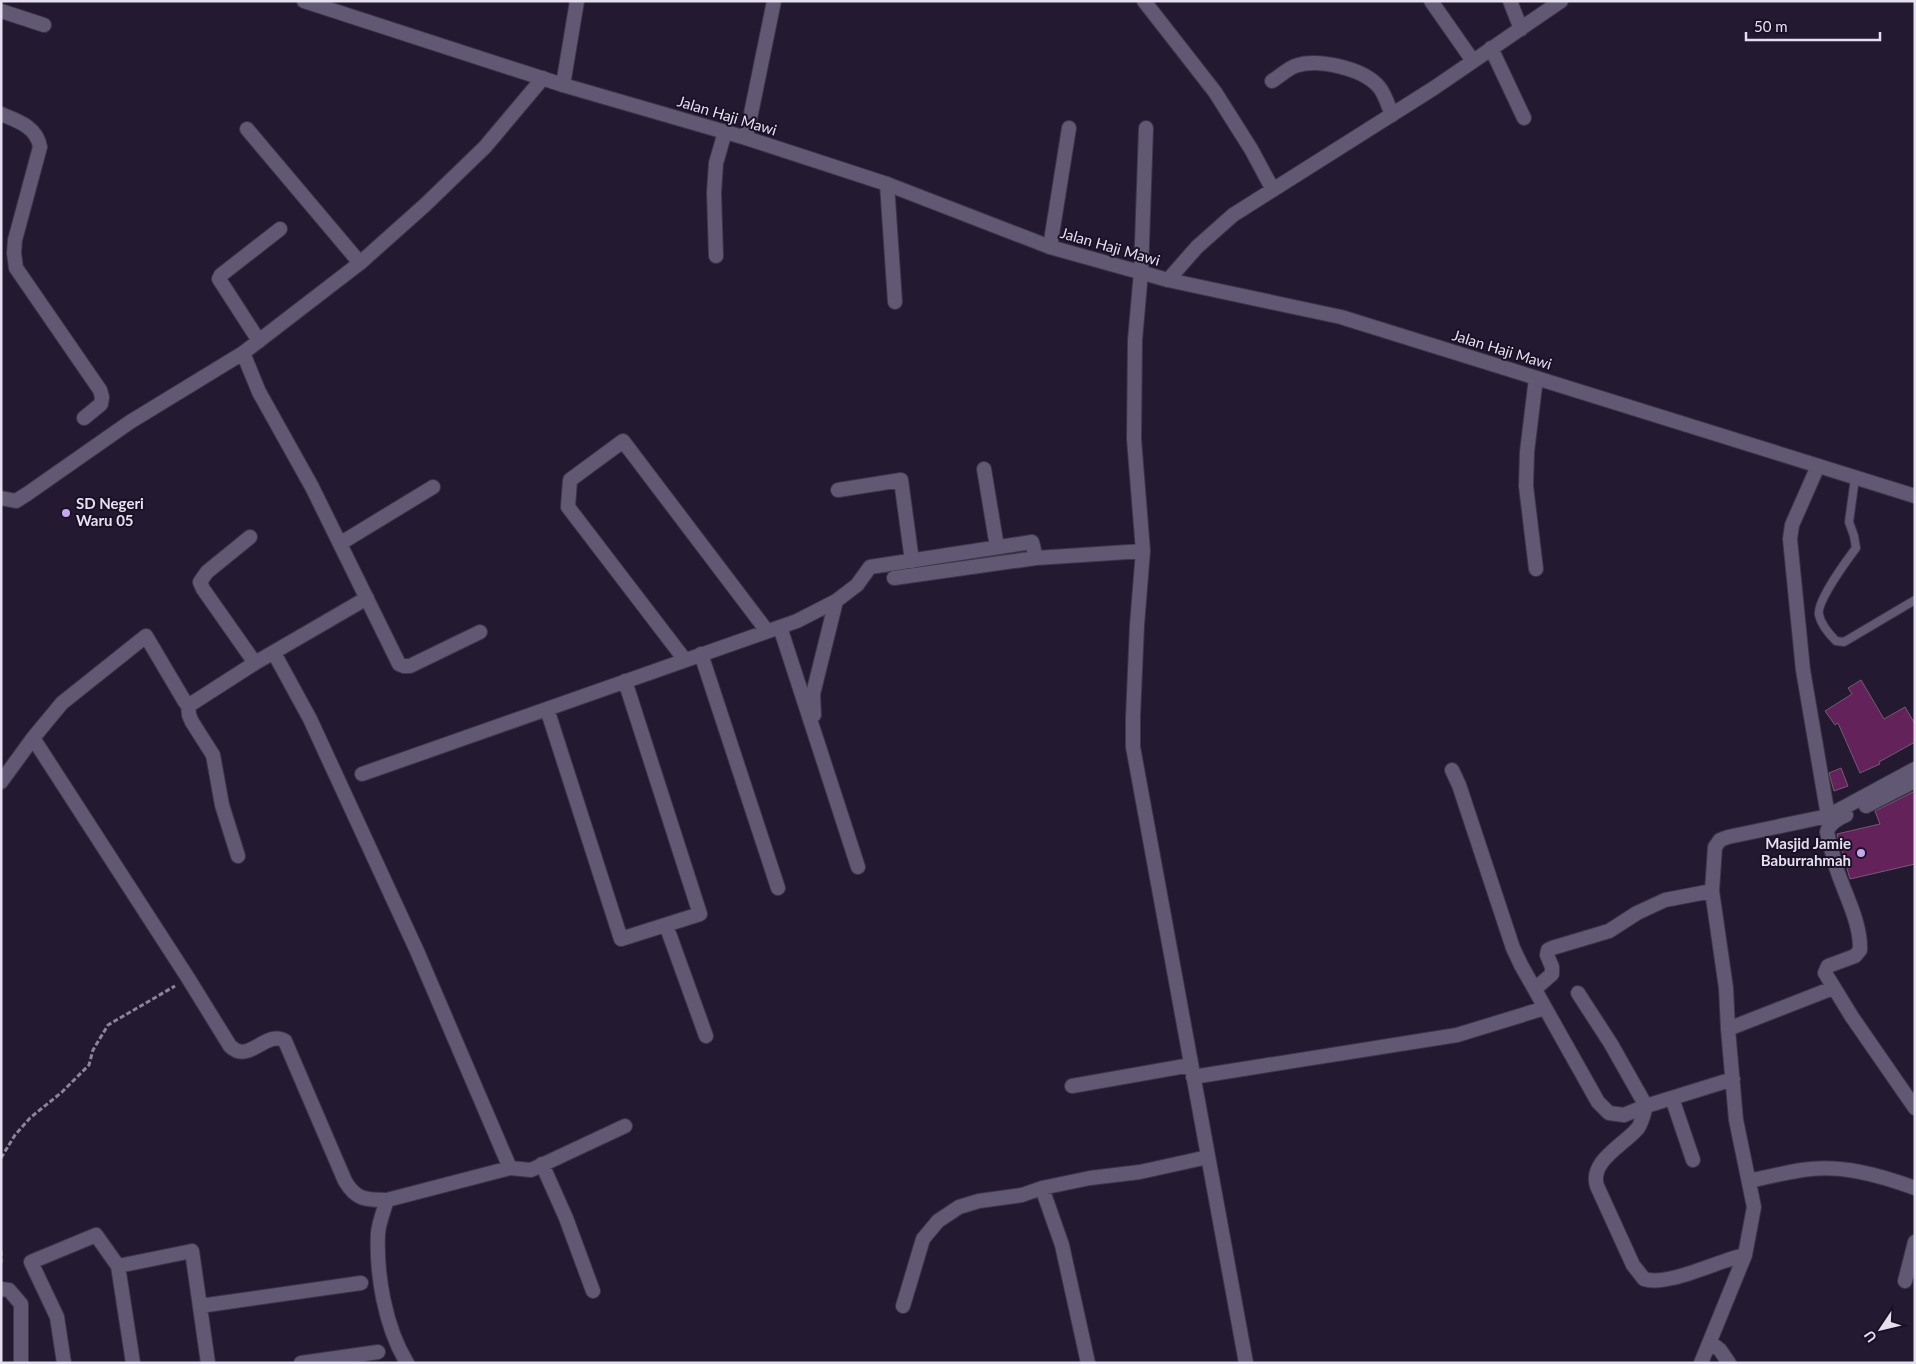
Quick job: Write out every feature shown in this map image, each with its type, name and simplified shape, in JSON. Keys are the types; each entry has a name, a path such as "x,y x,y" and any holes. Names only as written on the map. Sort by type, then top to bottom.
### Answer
{"street":[{"name":"Jalan Haji Mawi","path":"304,1 563,85 746,138 887,184 1050,247 1168,280 1340,317 1915,496"},
{"path":"563,85 577,1"},
{"path":"746,138 774,1"},
{"path":"1144,1 1215,92 1251,149 1273,190"},
{"path":"1430,1 1473,61"},
{"path":"1510,1 1521,29"},
{"path":"1168,280 1197,247 1233,215 1392,115 1561,1"},
{"path":"1,12 44,25"},
{"path":"1491,48 1524,118"},
{"path":"1272,81 1295,66 1320,63 1347,69 1378,86 1392,115"},
{"path":"1,498 16,500 27,494 130,422 243,353 360,263 397,231 485,147 543,78"},
{"path":"1,114 30,128 39,140 40,147 15,240 16,268 102,393 101,404 84,418"},
{"path":"1050,247 1069,128"},
{"path":"1146,128 1141,272 1135,340 1134,439 1143,551 1137,625 1133,747 1246,1363"},
{"path":"246,129 360,263"},
{"path":"716,256 714,193 716,163 725,132"},
{"path":"887,184 895,302"},
{"path":"259,341 219,279 221,275 280,229"},
{"path":"243,353 259,392 294,453 341,543 399,664 410,666 480,632"},
{"path":"1536,378 1527,452 1526,486 1536,569"},
{"path":"685,660 568,507 570,480 623,441 767,631"},
{"path":"1818,466 1792,526 1790,539 1803,670 1828,816"},
{"path":"984,469 997,547"},
{"path":"838,490 901,480 912,560"},
{"path":"341,543 433,487"},
{"path":"250,537 207,572 200,582 255,663"},
{"path":"362,774 797,621 836,601 857,585 870,567 1032,542 1036,558"},
{"path":"894,578 1036,558 1143,551"},
{"path":"188,704 194,704 255,663 367,598"},
{"path":"816,738 813,694 836,601"},
{"path":"780,626 858,867"},
{"path":"1,782 33,738 62,703 146,636 185,702 188,704 192,722 213,755 222,805 238,856"},
{"path":"274,653 310,719 420,956 510,1168"},
{"path":"701,654 778,888"},
{"path":"547,709 621,939 700,914 625,681"},
{"path":"33,738 233,1050 248,1051 275,1038 285,1041 350,1190 355,1194 363,1198 387,1200 510,1168 531,1170 625,1126"},
{"path":"1701,1363 1745,1255 1754,1207 1736,1120 1726,988 1712,891 1715,847 1720,840 1828,816 1915,769"},
{"path":"1452,770 1508,933 1521,965 1598,1102 1604,1109 1610,1114 1624,1115 1646,1106 1733,1079"},
{"path":"1915,781 1844,816 1828,829 1827,832 1836,866 1854,917 1860,950 1855,956 1828,966 1824,970 1833,988 1915,1108"},
{"path":"1535,989 1552,974 1552,967 1547,955 1548,950 1609,931 1637,913 1664,900 1712,891"},
{"path":"666,925 706,1036"},
{"path":"1728,1029 1833,988"},
{"path":"1578,993 1646,1106 1638,1128 1600,1164 1595,1175 1597,1186 1633,1265 1644,1279 1656,1281 1669,1279 1745,1255"},
{"path":"1072,1086 1458,1035 1545,1008"},
{"path":"1672,1098 1692,1160"},
{"path":"903,1306 923,1239 938,1221 959,1206 1022,1195 1042,1188 1090,1178 1140,1172 1208,1156"},
{"path":"542,1164 566,1218 593,1291"},
{"path":"1749,1181 1802,1170 1846,1170 1877,1174 1915,1188"},
{"path":"1042,1188 1062,1245 1088,1363"},
{"path":"387,1200 378,1232 382,1298 400,1352 407,1363"},
{"path":"64,1363 57,1317 31,1262 96,1234 118,1266 133,1363"},
{"path":"1905,1281 1915,1242"},
{"path":"118,1266 192,1251 208,1363"},
{"path":"200,1306 361,1283"},
{"path":"1,1289 9,1290 21,1304 21,1363"},
{"path":"1710,1342 1720,1350 1729,1363"},
{"path":"301,1363 378,1352"}],"lane":[{"path":"1855,478 1849,522 1856,548 1819,607 1820,619 1836,642 1844,642 1915,600"}],"path":[{"path":"1,1158 15,1135 25,1124 62,1092 89,1065 93,1050 108,1025 188,978"},
{"path":"1,1251 1,1263"}],"building":[{"path":"1861,680 1884,719 1905,707 1915,724 1915,742 1879,762 1880,764 1860,773 1838,723 1835,725 1825,711 1852,694 1848,688"},
{"path":"1841,768 1848,786 1834,791 1829,773"},
{"path":"1915,791 1915,864 1850,879 1837,834 1880,824 1875,811"}],"place":[{"name":"SD Negeri Waru 05","path":"66,513"},
{"name":"Masjid Jamie Baburrahmah","path":"1861,853"}]}
